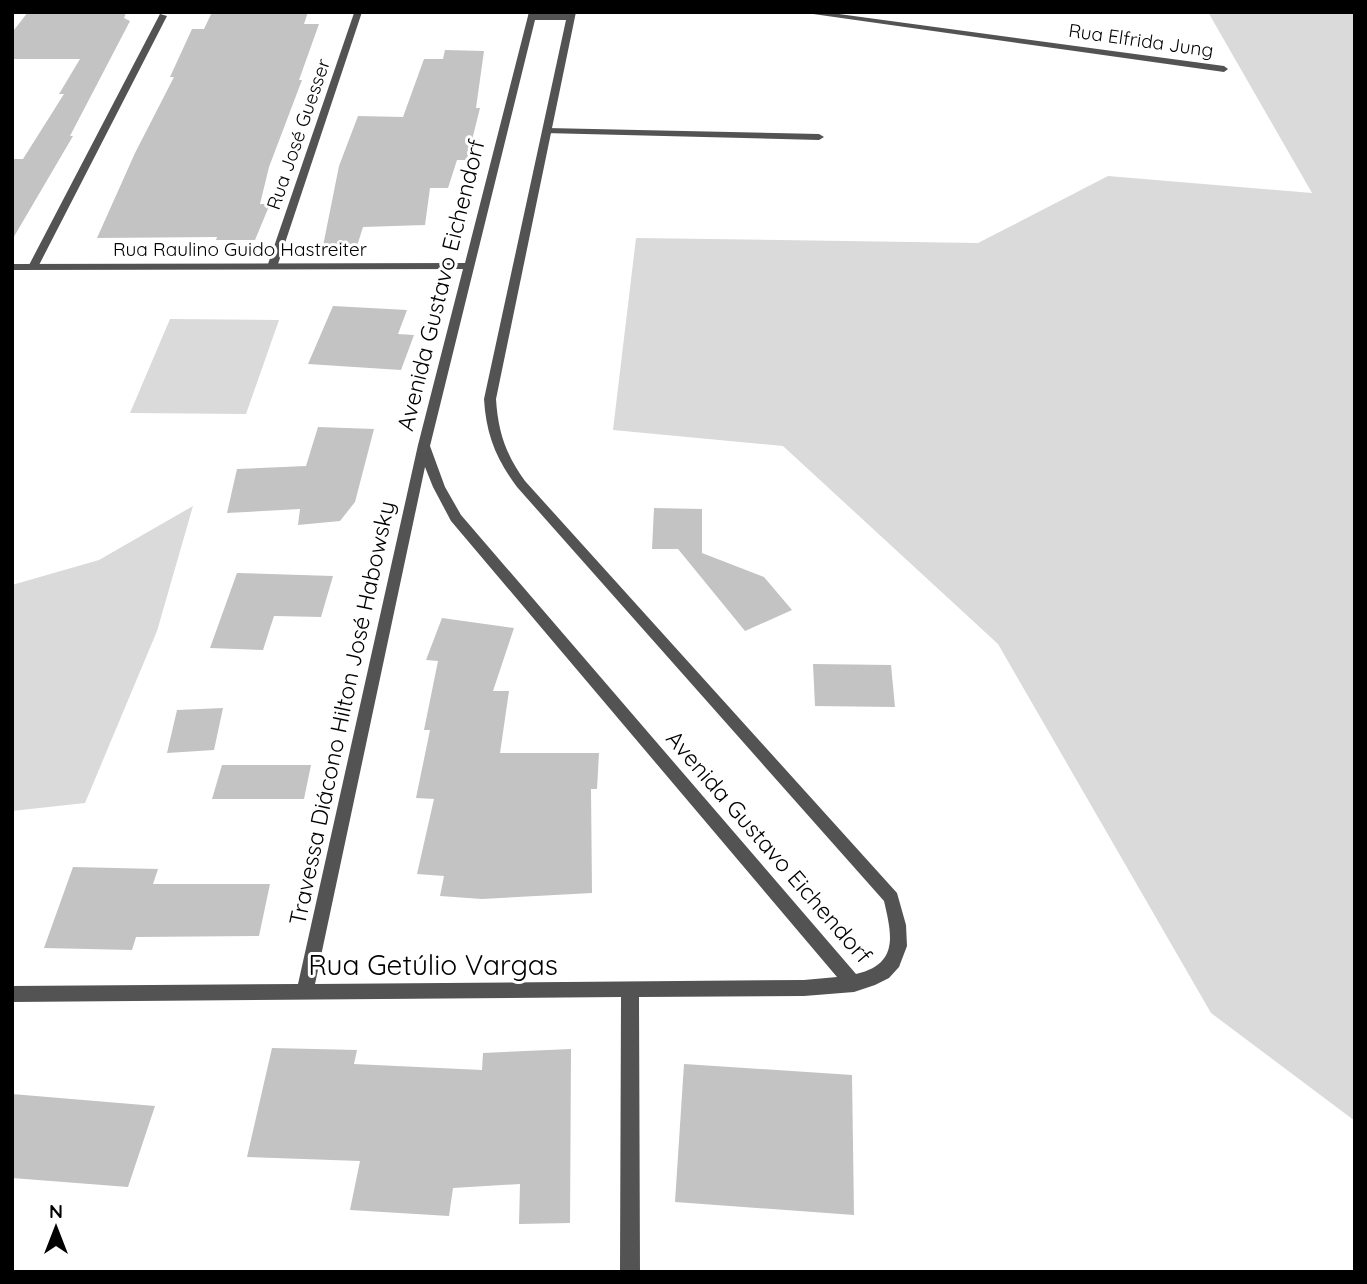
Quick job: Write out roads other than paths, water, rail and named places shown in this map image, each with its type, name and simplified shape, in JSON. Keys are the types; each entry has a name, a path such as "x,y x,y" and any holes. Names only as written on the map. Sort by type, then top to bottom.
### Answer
{"street":[{"name":"Rua Elfrida Jung","path":"803,12 1224,69"},
{"name":"Rua José Guesser","path":"272,267 358,13"},
{"path":"533,15 572,15"},
{"name":"Avenida Gustavo Eichendorf","path":"533,15 424,445 439,487 456,518 854,984 883,973 899,953 900,926 891,898 521,484 504,461 494,441 490,399 572,15"},
{"path":"33,267 163,16"},
{"path":"547,131 819,137"},
{"name":"Rua Raulino Guido Hastreiter","path":"12,267 469,266"},
{"name":"Travessa Diácono Hilton José Habowsky","path":"305,992 424,445"},
{"name":"Rua Getúlio Vargas","path":"12,994 804,988 854,984"},
{"path":"630,990 630,1272"}]}
